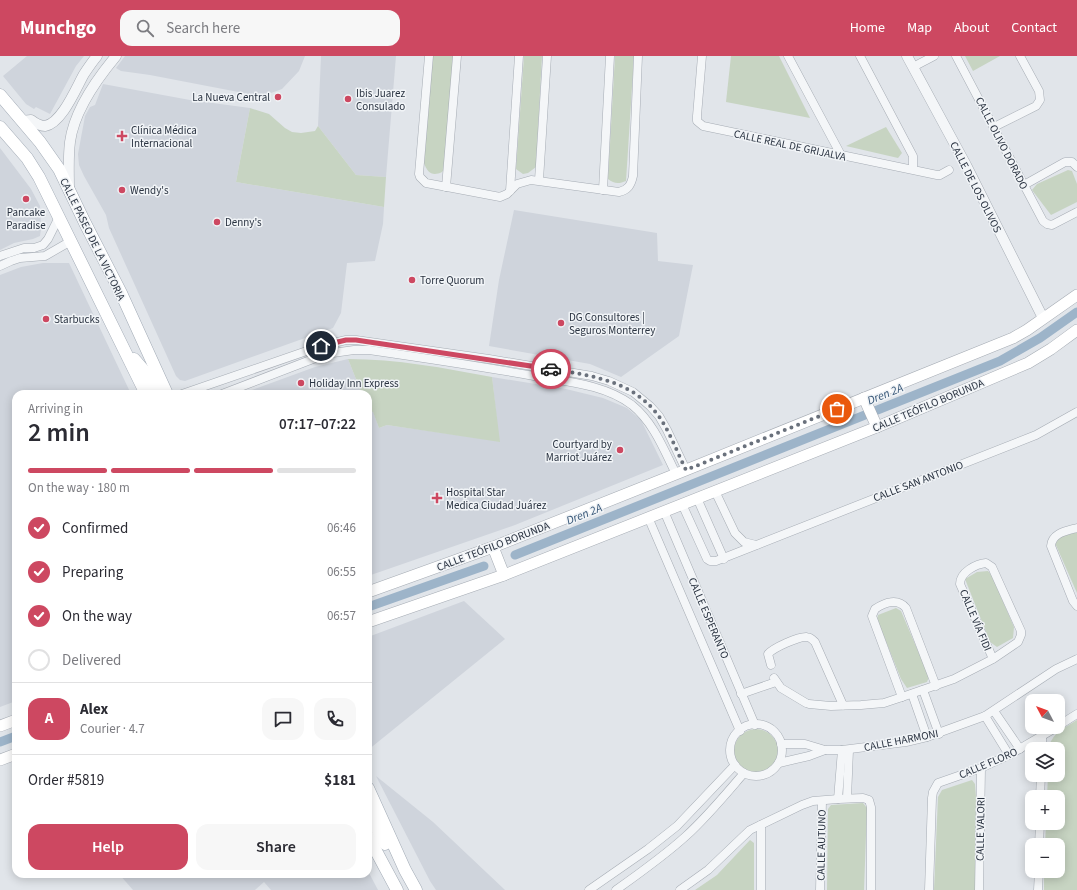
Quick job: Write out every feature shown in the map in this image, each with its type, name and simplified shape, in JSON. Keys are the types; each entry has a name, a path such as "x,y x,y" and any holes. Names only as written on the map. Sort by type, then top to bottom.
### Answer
{"main road":[{"name":"CALLE PASEO DE LA VICTORIA","path":"0,96 22,120 50,155 69,189 121,293 165,390"},
{"name":"CALLE PASEO DE LA VICTORIA","path":"0,127 27,158 39,177 144,390"},
{"name":"CALLE TEÓFILO BORUNDA","path":"372,591 493,547 681,472 866,402 1013,338 1077,296"},
{"name":"CALLE TEÓFILO BORUNDA","path":"372,621 504,574 648,518 875,424 1028,363 1051,350 1077,330"},
{"path":"126,352 137,361 146,373 154,390"},
{"path":"866,402 875,424"},
{"path":"493,547 504,574"},
{"path":"0,726 12,722"},
{"path":"0,760 12,756"},
{"path":"372,797 405,870 416,890"},
{"path":"372,820 387,848 405,870"},
{"path":"372,843 397,890"}],"street":[{"path":"22,120 31,120 41,126 46,126 52,123 65,107 89,66 97,56"},
{"path":"69,189 70,141 74,124 82,107 102,74 116,56"},
{"path":"429,56 419,174 420,177 426,183 500,197 524,181 539,180 603,190 619,192 625,191 631,184 633,176 638,56"},
{"path":"446,187 457,56"},
{"path":"510,191 520,56"},
{"path":"539,180 547,56"},
{"path":"603,190 610,56"},
{"name":"CALLE REAL DE GRIJALVA","path":"702,56 697,116 697,121 700,125 936,175 949,170"},
{"path":"788,56 841,155"},
{"path":"860,56 913,156 913,169"},
{"path":"910,59 934,56"},
{"name":"CALLE OLIVO DORADO","path":"956,56 1043,221 1052,225 1077,212"},
{"path":"994,127 1036,106 1040,100 1039,92 1020,56"},
{"name":"CALLE DE LOS OLIVOS","path":"910,59 966,165 1043,318"},
{"path":"89,66 102,74"},
{"path":"1024,185 1065,162 1072,162 1077,167"},
{"path":"0,256 24,248 34,248 43,245 48,239 59,217"},
{"path":"0,266 20,258 45,256 71,241"},
{"path":"194,390 321,346 346,340 356,340 494,360 600,378 620,385 633,392 650,406 659,416 667,430 681,472"},
{"path":"232,390 326,354 354,350 369,350 498,370 593,387 618,396 633,407 650,425 662,446 681,472"},
{"name":"CALLE SAN ANTONIO","path":"682,504 707,559 714,562 1036,435 1077,412"},
{"path":"715,491 735,533 744,542 756,545"},
{"path":"697,498 724,559"},
{"name":"CALLE ESPERANTO","path":"664,511 755,725"},
{"name":"CALLE ESPERANTO","path":"648,518 740,731"},
{"path":"1077,528 1056,535 1051,546 1073,601 1077,606"},
{"name":"CALLE VÍA FIDI","path":"982,563 986,563 992,567 1021,631 1020,639 1013,646 992,659 960,584 960,580 964,573 982,563"},
{"path":"902,697 872,616 872,612 878,606 893,601 900,603 906,608 936,686"},
{"path":"771,665 768,654 774,649 804,637 812,638 843,705"},
{"path":"741,694 775,680 785,691 807,704 831,706 884,703 954,679 992,659"},
{"name":"CALLE HARMONI","path":"781,744 805,744 825,750 846,750 939,734 985,716 1056,669 1077,659"},
{"path":"923,690 939,734"},
{"path":"912,694 927,737"},
{"path":"994,711 1020,749"},
{"name":"CALLE FLORO","path":"1065,722 1077,714"},
{"path":"985,716 1009,755"},
{"path":"755,725 762,725 768,728 779,737 782,754 779,763 772,771 763,775 754,776 744,773 735,765 731,756 731,747 734,738 740,731 747,726 755,725"},
{"name":"CALLE FLORO","path":"929,890 932,792 938,782 981,768 1009,755 1046,734"},
{"path":"1042,737 1042,742"},
{"name":"CALLE HARMONI","path":"779,763 809,756 825,750"},
{"path":"846,750 847,798"},
{"path":"838,799 846,750"},
{"path":"589,890 648,849 677,826 735,765"},
{"name":"CALLE VALORI","path":"979,890 981,768"},
{"path":"616,890 666,854 687,836 744,773"},
{"path":"680,890 708,870 745,834 761,825 807,803 847,798 863,798 867,799 871,803 871,890"},
{"name":"CALLE AUTUNO","path":"820,890 822,801"},
{"path":"761,825 761,890"},
{"path":"1038,890 1039,878"}],"shaded area":[{"path":"27,56 84,56 76,66 50,114 36,107 34,109 26,104 3,76"},
{"path":"125,56 305,56 299,71 282,89 271,93 254,95 150,75 121,71 116,68"},
{"path":"321,56 396,56 386,177 356,175 318,126"},
{"path":"103,84 190,100 250,108 236,182 384,207 383,224 375,261 347,263 341,313 333,328 185,381 180,380 176,376 109,228 106,215 79,165 78,154 85,116 90,107 95,105"},
{"path":"0,148 31,189 40,206 41,229 40,236 14,243 0,250"},
{"path":"514,210 657,233 658,261 693,265 679,336 621,377 590,364 489,346 499,280"},
{"path":"43,263 69,263 129,390 12,390 12,702 0,707 0,275 21,267"},
{"path":"348,359 360,390 252,390 315,367"},
{"path":"492,377 566,389 603,398 627,408 641,420 663,465 515,525 372,575 372,411 379,428 387,425 499,441"},
{"path":"464,601 505,639 372,747 372,636"},
{"path":"376,776 433,822 505,890 436,890"},
{"path":"122,878 372,878 378,890 271,890 264,882 255,890 133,890"}],"green space":[{"path":"433,56 453,56 445,168 442,172 435,174 428,171 424,163"},
{"path":"524,56 542,56 536,167 528,173 523,174 516,169"},
{"path":"615,56 634,56 626,181 619,183 614,183 608,179"},
{"path":"731,56 779,56 810,118 726,102"},
{"path":"965,56 1000,56 973,71"},
{"path":"250,108 269,114 292,132 301,133 315,131 318,126 356,175 386,177 384,207 236,182"},
{"path":"886,127 902,153 898,158 846,146"},
{"path":"1068,170 1072,171 1077,184 1077,202 1051,215 1032,190 1037,184"},
{"path":"348,359 402,362 492,377 500,442 387,425 379,428 372,412 372,390 360,390"},
{"path":"1077,532 1077,593 1055,543 1057,538"},
{"path":"988,571 992,576 1014,627 1013,638 997,647 990,642 965,579 977,572"},
{"path":"896,608 901,611 929,677 927,682 907,688 901,679 877,619 878,615"},
{"path":"1077,720 1077,890 1044,890 1044,878 1065,878 1065,838 1045,838 1046,830 1065,830 1065,790 1047,790 1048,782 1065,782 1065,742 1051,742 1056,734 1065,734 1065,727"},
{"path":"756,729 768,733 774,739 778,751 774,763 768,769 756,773 744,769 738,763 734,751 738,739 744,733"},
{"path":"972,780 975,784 976,797 975,890 934,890 938,797 942,790"},
{"path":"863,803 867,808 864,890 827,890 828,809 831,805"},
{"path":"750,840 754,843 754,890 695,890 717,875"}],"waterway":[{"name":"Dren 2A","path":"515,555 1000,361 1040,338 1077,312"},
{"name":"Dren 2A","path":"372,606 484,566"},
{"name":"Dren 2A","path":"0,742 12,738"}],"way so far":[{"path":"551,369 600,378 620,385 633,392 650,406 659,416 686,470 837,409"}],"place":[{"name":"La Nueva Central","path":"278,97"},
{"name":"Ibis Juarez Consulado","path":"348,99"},
{"name":"Clínica Médica Internacional","path":"122,136"},
{"name":"Wendy's","path":"122,190"},
{"name":"Pancake Paradise","path":"26,199"},
{"name":"Denny's","path":"217,222"},
{"name":"Torre Quorum","path":"412,280"},
{"name":"Starbucks","path":"46,319"},
{"name":"DG Consultores | Seguros Monterrey","path":"561,323"},
{"name":"Holiday Inn Express","path":"301,383"},
{"name":"Courtyard by Marriot Juárez","path":"620,450"},
{"name":"Hospital Star Medica Ciudad Juárez","path":"437,498"}],"route":[{"path":"321,346 332,342 356,340 551,369"}]}
